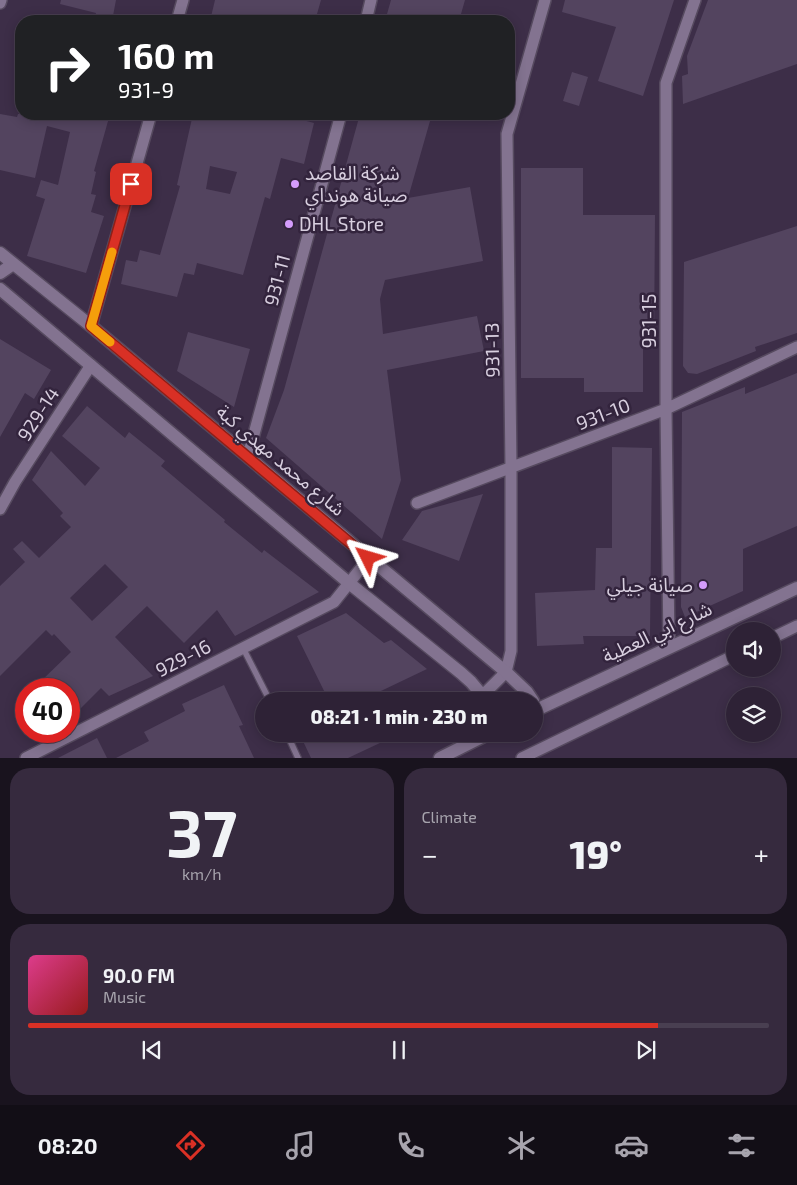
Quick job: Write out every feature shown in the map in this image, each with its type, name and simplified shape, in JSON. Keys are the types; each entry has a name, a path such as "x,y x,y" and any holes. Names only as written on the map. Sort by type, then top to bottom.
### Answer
{"street":[{"path":"179,15 183,0"},
{"path":"367,15 371,0"},
{"name":"931-13","path":"515,106 545,0"},
{"name":"931-15","path":"669,647 666,409 666,82 695,0"},
{"path":"91,326 149,120"},
{"name":"931-11","path":"248,456 338,120"},
{"name":"931-13","path":"506,672 511,651 507,134 511,120"},
{"name":"شارع محمد مهدي كبة","path":"0,253 248,456 506,672 527,692"},
{"path":"0,274 13,264"},
{"path":"0,289 349,583 461,673 479,692"},
{"name":"931-10","path":"417,503 666,409 797,346"},
{"name":"929-14","path":"0,509 15,482 91,364"},
{"name":"929-16","path":"26,758 334,602 368,558"},
{"name":"شارع ابي العطية","path":"543,702 797,588"},
{"path":"781,634 797,626"},
{"path":"522,758 726,659"},
{"path":"490,692 506,672"},
{"path":"440,758 472,742"}],"lane":[{"path":"243,648 265,692"},
{"path":"290,742 298,758"}],"building":[{"path":"61,0 116,0 113,15 96,15 96,13 60,4"},
{"path":"215,0 321,0 317,15 211,15"},
{"path":"391,0 465,0 461,15 387,15"},
{"path":"565,0 674,0 643,96 598,81 616,27 562,12"},
{"path":"708,0 797,0 797,64 683,104 682,76 688,74 687,56"},
{"path":"572,72 588,77 579,106 563,101"},
{"path":"0,114 15,117 15,120 108,120 94,171 96,172 91,194 96,195 91,212 104,216 86,273 27,256 45,199 36,196 41,180 58,185 70,132 47,126 35,178 0,170"},
{"path":"192,120 303,120 314,123 304,164 281,158 270,199 265,197 243,275 197,263 194,275 184,273 177,297 121,284 126,260 137,262 140,250 160,255 180,186 177,185","holes":["210,166 237,172 230,194 206,189"]},
{"path":"358,120 430,120 408,198 470,187 483,261 385,280 380,299 383,334 477,316 484,351 387,370 401,480 382,539 266,438 284,390"},
{"path":"521,168 583,168 583,215 655,215 654,345 643,345 643,392 584,392 584,378 521,378"},
{"path":"797,226 797,333 755,347 756,351 697,374 688,373 683,366 684,262"},
{"path":"188,332 250,349 234,407 177,371"},
{"path":"0,339 51,370 34,399 25,393 0,437"},
{"path":"797,373 797,526 743,549 743,591 685,617 681,607 682,412 745,387 745,394"},
{"path":"87,406 125,438 129,432 165,461 161,466 225,520 224,522 262,553 264,550 319,592 235,636 217,610 184,643 147,606 115,637 153,676 109,696 101,688 80,709 80,678 44,678 71,652 54,634 52,636 46,630 0,676 0,586 25,562 13,549 22,541 39,558 71,527 60,516 63,513 32,480 51,451 85,486 100,468 62,436","holes":["105,564 128,587 92,621 70,598"]},
{"path":"612,447 652,448 650,636 583,636 584,644 537,646 535,593 595,590 596,548 612,548"},
{"path":"483,494 459,561 402,540 422,511"},
{"path":"346,613 384,643 391,640 427,669 379,692 325,692 297,636"},
{"path":"224,685 243,725 239,726 254,758 116,758 149,741 144,732 185,711 182,704"},
{"path":"97,738 107,758 58,758"},
{"path":"303,742 382,742 348,758 311,758"}],"slow traffic":[{"path":"110,342 91,326 112,252"}],"place":[{"name":"شركة القاصد صيانة هونداي","path":"295,184"},
{"name":"DHL Store","path":"289,224"},
{"name":"صيانة جيلي","path":"703,585"}],"route":[{"path":"131,184 91,326 368,558"}]}
